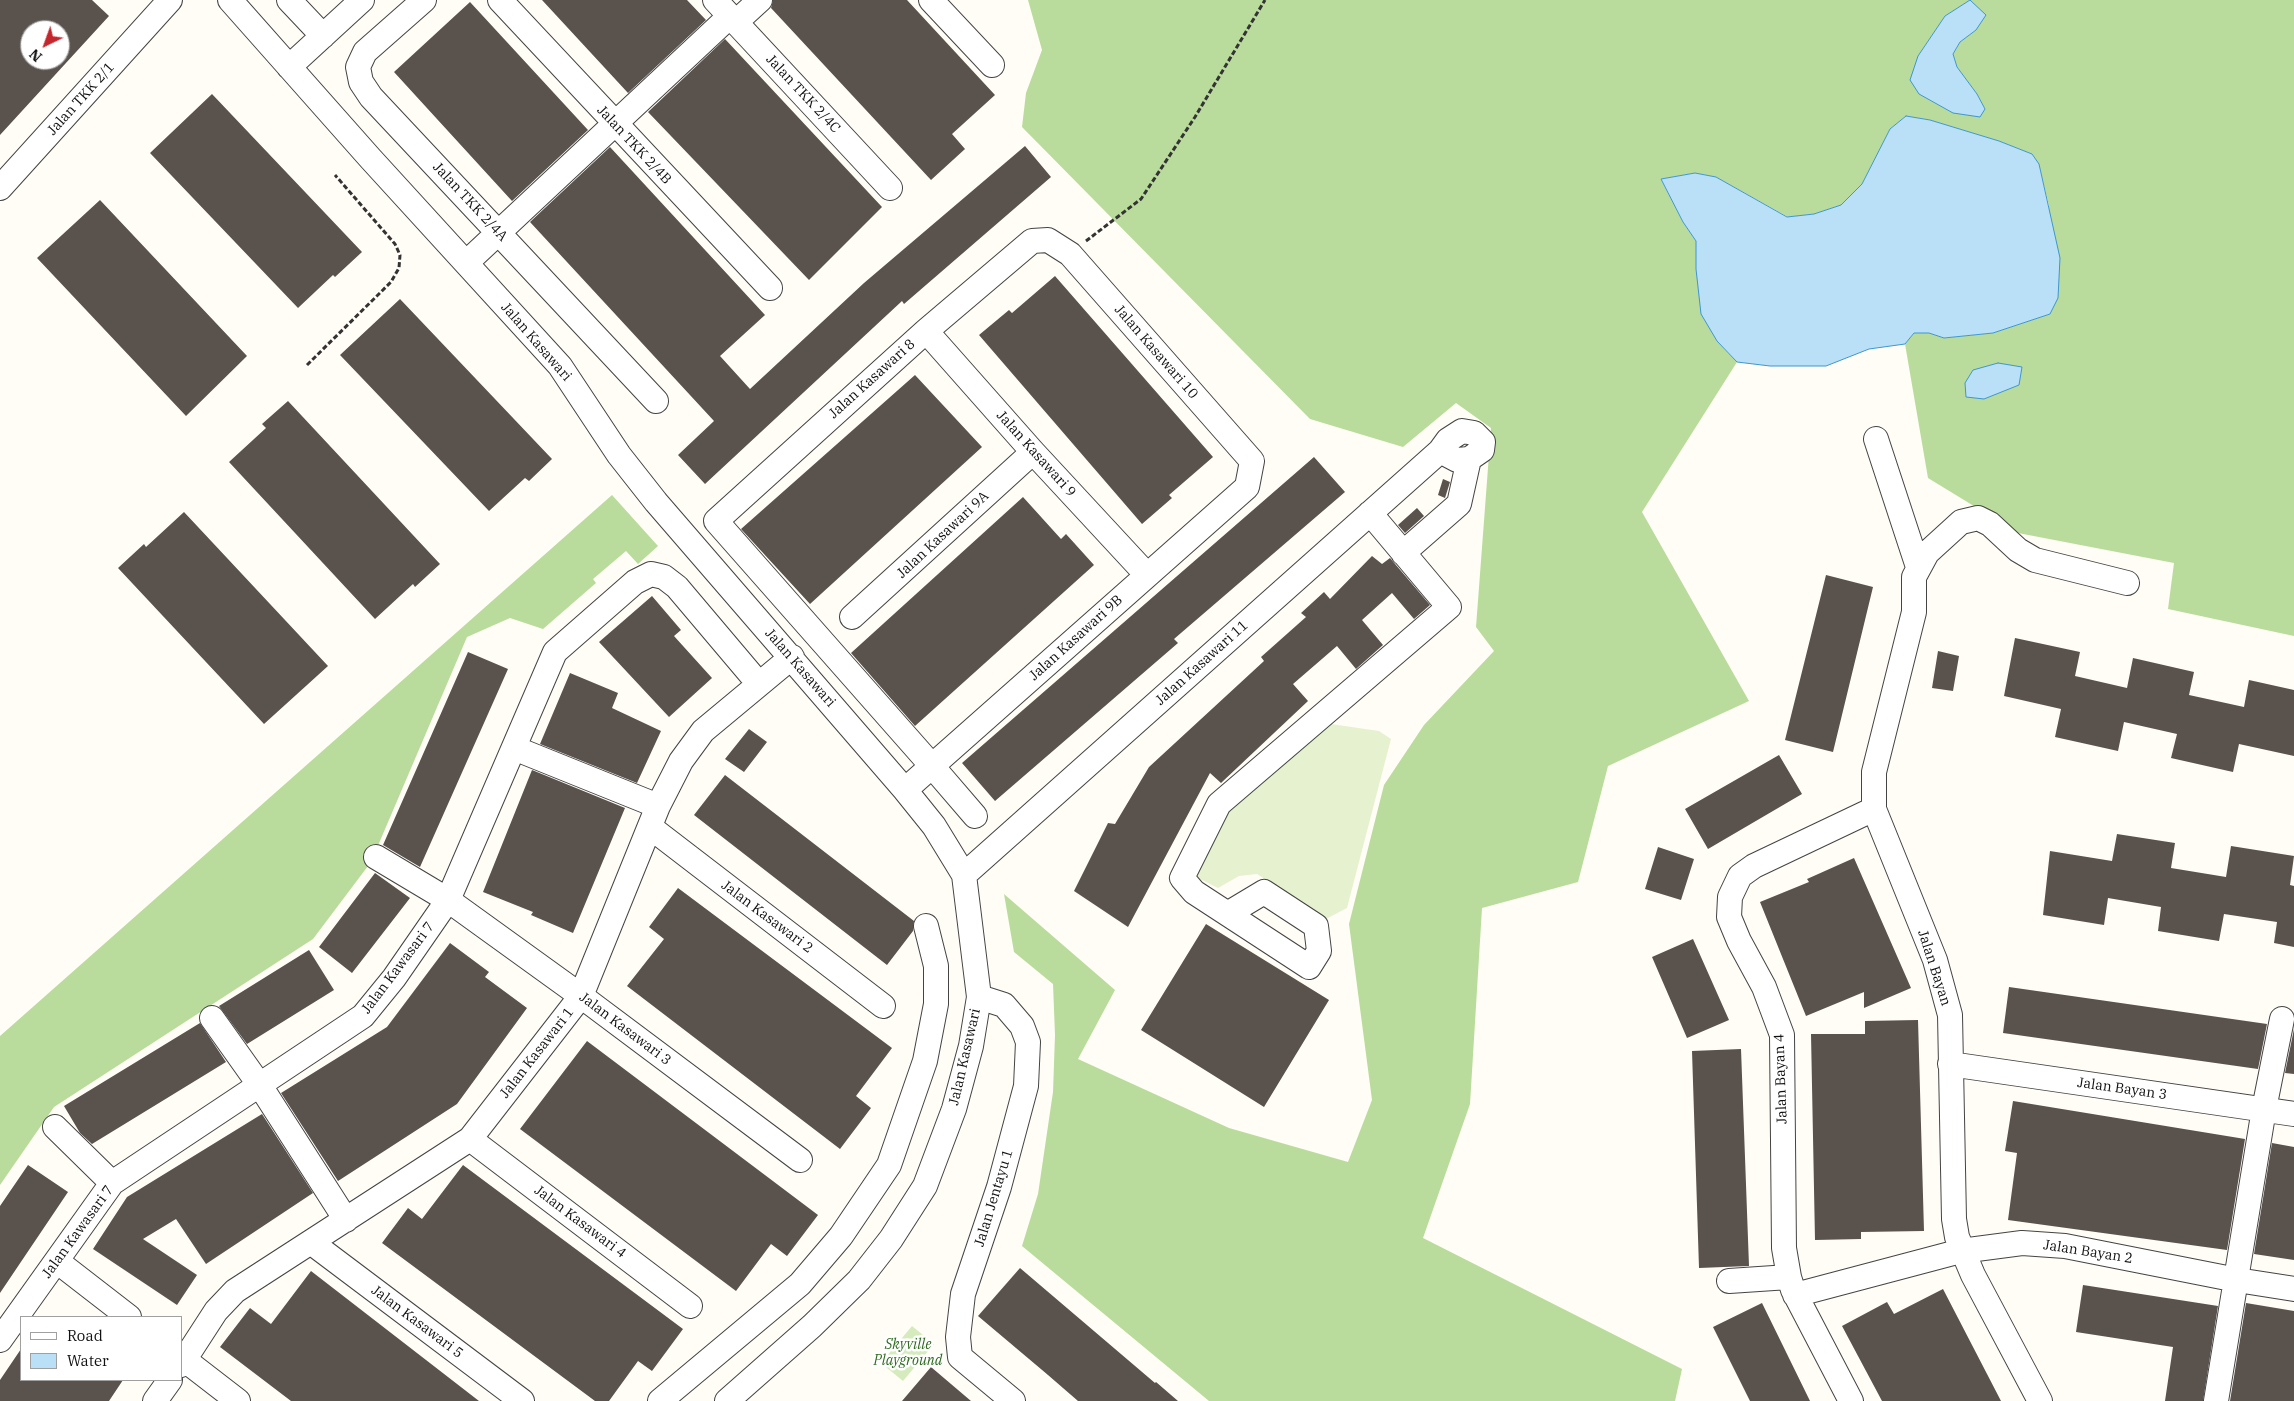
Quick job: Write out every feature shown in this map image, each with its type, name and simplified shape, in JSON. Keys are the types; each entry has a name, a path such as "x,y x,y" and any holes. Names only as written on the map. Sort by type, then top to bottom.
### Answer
{"street":[{"name":"Jalan Kasawari","path":"230,0 560,366 619,455 656,502 721,580 792,657 905,790 934,826 964,875 978,997 970,1046 954,1109 925,1186 891,1239 859,1280 812,1326 728,1401"},
{"path":"289,0 323,36"},
{"path":"289,67 362,0"},
{"name":"Jalan TKK 2/4A","path":"424,0 365,52 358,67 361,82 371,97 656,401"},
{"name":"Jalan TKK 2/4B","path":"500,0 614,124 770,288"},
{"path":"466,263 614,124 727,13 760,0"},
{"path":"931,0 992,65"},
{"name":"Jalan TKK 2/1","path":"0,188 162,3"},
{"name":"Jalan TKK 2/4C","path":"727,13 890,188"},
{"name":"Jalan Kasawari 10","path":"1032,241 1048,240 1070,254 1252,461 1247,486"},
{"name":"Jalan Kasawari 8","path":"932,766 716,521 926,331 1032,241"},
{"name":"Jalan Kasawari 9","path":"926,331 1033,452 1147,575"},
{"name":"Jalan Kasawari 11","path":"964,875 1440,451 1448,440 1462,432 1474,433 1483,442 1482,450 1469,458 1460,504 1403,553"},
{"path":"1876,439 1916,578"},
{"name":"Jalan Kasawari 9A","path":"852,617 1033,452"},
{"name":"Jalan Kasawari 9B","path":"905,790 1247,486"},
{"path":"1228,913 1194,892 1182,878 1219,804 1449,607 1370,513"},
{"path":"1916,578 1927,553 1962,522 1978,518 1990,524 2018,550 2035,560 2128,583"},
{"name":"Jalan Kawasari 7","path":"0,1340 58,1262 112,1183 261,1086 363,1016 394,978 448,900 555,652 635,582 651,574 664,577 677,587 759,684"},
{"name":"Jalan Bayan","path":"1916,578 1913,617 1874,772 1874,809 1935,960 1950,1015 1954,1219 1961,1250 2040,1401"},
{"name":"Jalan Kasawari 1","path":"182,1361 216,1311 235,1291 312,1243 470,1139 581,996 654,817 681,761 703,731 792,657"},
{"name":"Jalan Kasawari 2","path":"514,748 654,817 884,1006"},
{"path":"932,766 975,816"},
{"name":"Jalan Bayan 4","path":"1850,1401 1792,1286 1784,1248 1782,1035 1764,987 1739,941 1729,916 1730,897 1740,876 1754,866 1874,809"},
{"name":"Jalan Kasawari 3","path":"376,857 448,900 581,996 800,1160"},
{"path":"660,1401 800,1284 841,1236 890,1165 925,1060 936,1004 936,966 926,926"},
{"name":"Jalan Jentayu 1","path":"978,997 1004,1005 1022,1026 1028,1042 1026,1086 999,1187 963,1294 958,1338 960,1357 1013,1401"},
{"path":"212,1018 261,1086 346,1220"},
{"path":"2216,1401 2264,1108 2282,1019"},
{"name":"Jalan Bayan 3","path":"1950,1064 2264,1108 2294,1114"},
{"path":"55,1127 112,1183"},
{"name":"Jalan Kasawari 4","path":"470,1139 690,1306"},
{"name":"Jalan Kasawari 5","path":"312,1243 522,1401"},
{"name":"Jalan Bayan 2","path":"1728,1281 1792,1286 1961,1250 2022,1243 2065,1246 2237,1280 2294,1289"},
{"path":"58,1262 128,1316"},
{"path":"182,1361 238,1401"},
{"path":"155,1401 169,1381"}],"path":[{"path":"1070,254 1141,199 1195,118 1265,0"},
{"path":"307,364 391,282 398,268 400,255 395,244 335,175"}],"green space":[{"path":"1028,0 1970,0 2294,0 2294,636 2168,609 2174,563 2018,533 1928,478 1905,344 1914,333 1929,333 1944,338 1993,333 2050,314 2049,206 2039,165 2032,154 1999,141 1930,120 1906,116 1890,129 1862,184 1841,205 1814,214 1788,217 1716,177 1695,173 1661,179 1683,222 1696,241 1696,269 1717,341 1737,362 1642,512 1749,701 1608,766 1578,882 1482,908 1470,1104 1423,1238 1682,1369 1675,1401 1209,1401 1022,1246 1038,1194 1053,1092 1055,1035 1053,984 1014,952 1004,894 1115,990 1078,1059 1229,1128 1348,1162 1372,1100 1349,924 1384,785 1424,725 1494,651 1476,627 1491,428 1456,403 1403,447 1310,419 1022,127 1026,93 1042,50","holes":["1970,0 1976,30 1960,42 1953,54 1957,67 1977,94 1985,109 1918,56 1945,16"]},
{"path":"612,495 658,546 638,564 626,551 593,579 596,583 543,629 510,618 467,637 371,862 313,939 54,1107 0,1185 0,1036"},
{"path":"1331,724 1379,731 1391,739 1347,908 1326,919 1257,874 1239,876 1218,888 1196,877 1196,866 1229,811"},
{"name":"Skyville Playground","path":"912,1326 934,1344 903,1381 881,1363"}],"water":[{"path":"1970,0 1986,15 1976,30 1960,42 1953,54 1957,67 1977,94 1985,109 1980,117 1953,113 1919,94 1910,80 1918,56 1945,16"},
{"path":"1906,116 1930,120 1999,141 2032,154 2039,164 2060,258 2058,298 2050,314 1993,333 1944,338 1929,333 1914,333 1905,344 1869,349 1826,366 1770,366 1737,362 1717,341 1701,314 1696,269 1696,241 1683,222 1661,179 1695,173 1716,177 1787,217 1814,214 1841,205 1862,184 1890,129"},
{"path":"1998,363 2022,367 2019,385 1984,399 1966,397 1965,383 1973,370"}],"building":[{"path":"0,0 92,0 109,16 70,59 70,20 20,20 20,70 60,70 0,135"},
{"path":"542,0 687,0 706,20 628,93"},
{"path":"773,0 907,0 995,95 952,134 965,149 931,180 771,8"},
{"path":"470,2 588,130 512,201 394,72"},
{"path":"725,39 882,207 809,280 648,112"},
{"path":"212,94 362,252 335,277 333,275 298,308 150,153"},
{"path":"1025,146 1051,177 904,304 902,301 705,484 678,455 714,421 530,222 610,147 765,315 720,356 750,389 864,283"},
{"path":"100,200 247,356 186,416 37,258"},
{"path":"1055,276 1213,457 1169,495 1172,498 1142,524 979,335 1009,310 1012,313"},
{"path":"400,299 552,459 529,481 525,478 489,511 340,355"},
{"path":"915,375 982,447 810,604 741,529"},
{"path":"288,401 440,564 415,587 413,584 375,619 229,462 266,428 262,424"},
{"path":"1314,457 1345,492 1174,639 1178,643 995,801 962,763"},
{"path":"1443,479 1450,482 1445,498 1438,495"},
{"path":"1023,497 1061,539 1066,534 1094,565 915,726 851,653"},
{"path":"1417,508 1424,516 1405,533 1398,525"},
{"path":"184,512 328,666 264,724 118,568 144,544 146,547"},
{"path":"1372,556 1382,564 1390,558 1430,605 1414,619 1392,593 1362,620 1383,645 1356,669 1337,646 1293,684 1308,701 1221,783 1210,773 1128,927 1074,891 1108,823 1115,824 1149,767 1264,661 1261,657 1306,617 1301,613 1324,592 1330,599"},
{"path":"1826,575 1873,587 1833,752 1785,740"},
{"path":"652,596 681,630 674,636 712,678 669,717 599,642"},
{"path":"2015,638 2080,652 2075,676 2127,688 2133,658 2194,672 2189,695 2244,707 2249,680 2294,690 2294,756 2239,744 2233,772 2171,758 2177,734 2124,722 2118,751 2055,737 2061,709 2004,696"},
{"path":"1938,651 1959,656 1953,691 1932,688"},
{"path":"468,652 508,669 420,867 383,845"},
{"path":"570,673 618,693 612,708 661,731 637,783 540,744"},
{"path":"749,729 767,742 744,772 725,759"},
{"path":"1779,755 1802,794 1708,849 1685,809"},
{"path":"532,770 625,808 573,933 531,915 533,912 483,892"},
{"path":"725,775 914,921 913,931 887,965 694,815"},
{"path":"2117,834 2175,843 2171,868 2226,877 2231,846 2294,856 2290,885 2294,886 2294,947 2274,943 2277,922 2224,914 2219,941 2158,931 2161,907 2108,898 2104,925 2043,915 2050,851 2112,861"},
{"path":"1658,847 1694,859 1681,900 1645,889"},
{"path":"1854,858 1911,988 1864,1008 1864,992 1806,1016 1760,902 1809,882 1807,879"},
{"path":"375,873 410,898 352,973 319,947"},
{"path":"678,888 892,1048 856,1096 871,1108 840,1149 627,986 664,939 649,927"},
{"path":"1206,924 1329,1000 1264,1107 1141,1030"},
{"path":"1693,939 1729,1020 1687,1038 1652,957"},
{"path":"450,943 489,972 485,977 527,1008 457,1104 338,1181 281,1093 387,1027"},
{"path":"309,950 334,990 247,1044 219,1006"},
{"path":"2009,987 2267,1024 2258,1069 2003,1033"},
{"path":"1918,1020 1924,1231 1861,1232 1861,1239 1815,1240 1811,1034 1865,1034 1865,1021"},
{"path":"200,1023 226,1062 92,1144 80,1133 64,1106"},
{"path":"2294,1029 2294,1074 2285,1073"},
{"path":"587,1041 818,1215 787,1256 771,1244 736,1291 520,1129"},
{"path":"1741,1049 1749,1266 1699,1268 1692,1051"},
{"path":"2013,1101 2245,1139 2227,1250 2008,1220 2017,1153 2005,1151"},
{"path":"262,1114 313,1193 206,1264 176,1219 143,1239 197,1275 177,1305 93,1249 127,1197"},
{"path":"2272,1143 2294,1147 2294,1260 2254,1254"},
{"path":"28,1165 68,1192 0,1293 0,1206"},
{"path":"463,1165 683,1329 652,1371 638,1361 609,1401 595,1401 382,1243 408,1208 422,1219"},
{"path":"1020,1268 1178,1401 1078,1401 978,1316"},
{"path":"311,1271 479,1401 291,1401 220,1347 250,1308 271,1324"},
{"path":"2083,1285 2218,1306 2203,1401 2165,1401 2173,1347 2076,1332"},
{"path":"1943,1289 2001,1401 1882,1401 1842,1326 1887,1302 1894,1314"},
{"path":"1762,1303 1810,1401 1750,1401 1713,1327"},
{"path":"2246,1303 2294,1311 2294,1401 2230,1401"},
{"path":"20,1350 20,1381 122,1381 109,1401 0,1401 0,1380"},
{"path":"931,1367 971,1401 902,1401"}]}
